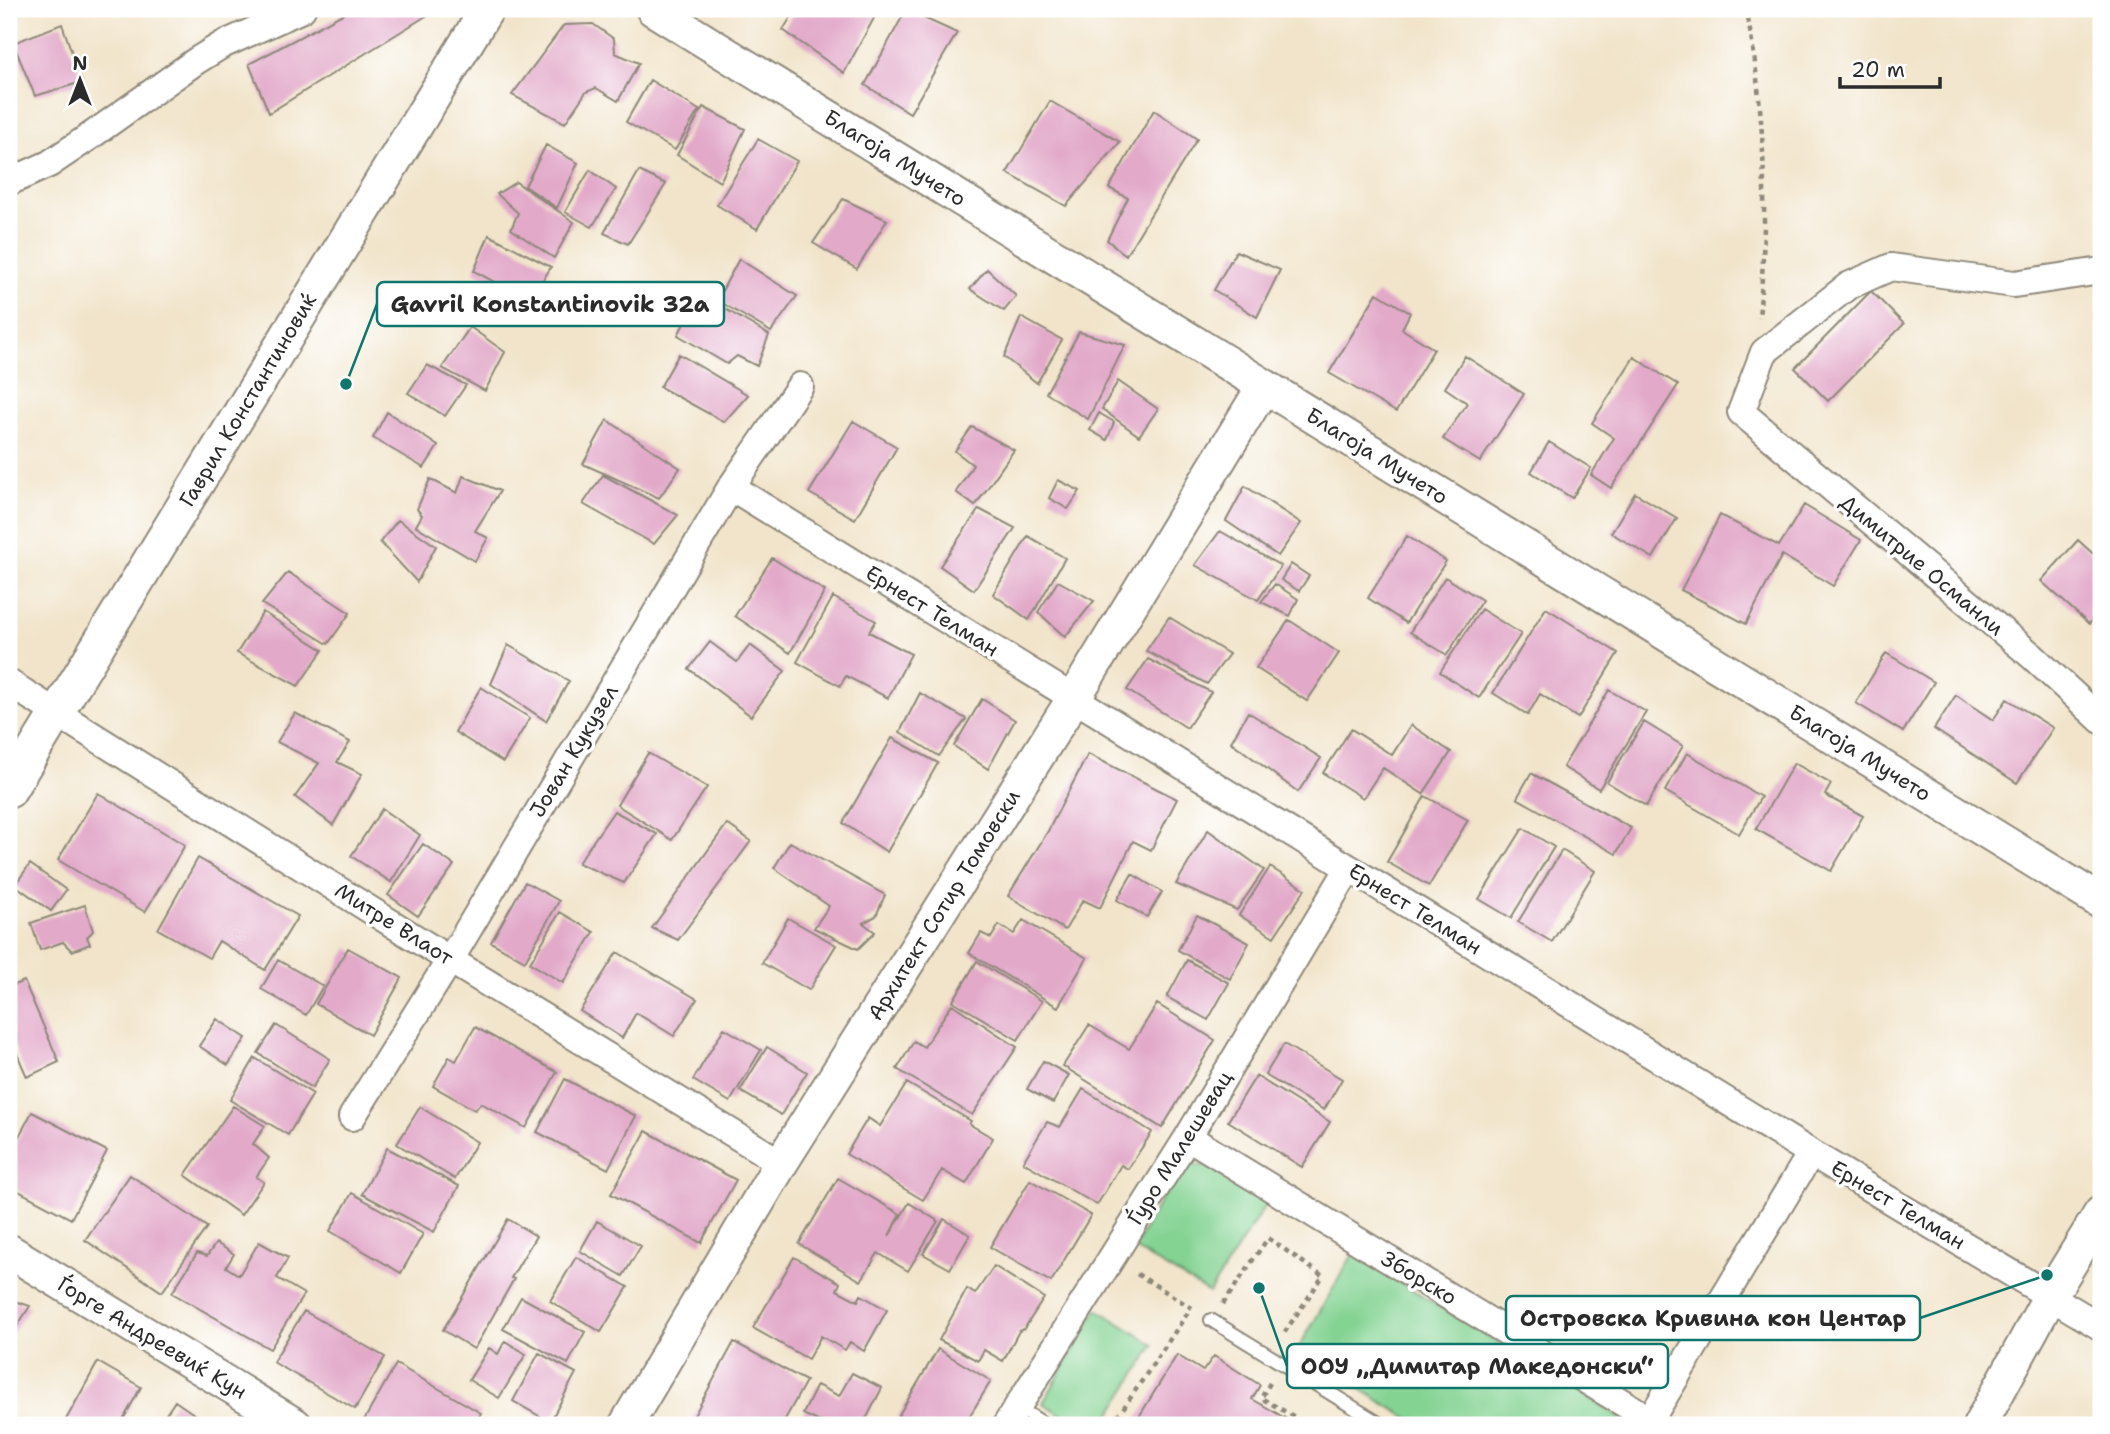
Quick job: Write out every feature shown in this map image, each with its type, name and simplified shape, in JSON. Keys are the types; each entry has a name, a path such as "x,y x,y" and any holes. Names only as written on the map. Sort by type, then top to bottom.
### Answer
{"street":[{"path":"9,182 49,164 195,61 222,45 302,9"},
{"name":"Гаврил Константиновиќ","path":"9,792 487,9"},
{"name":"Благоја Мучето","path":"653,9 2101,902"},
{"name":"Димитрие Османли","path":"2101,271 2014,284 1891,267 1848,286 1763,352 1741,412 2032,656 2101,720"},
{"name":"Јован Кукузел","path":"352,1117 450,960 731,487 800,386"},
{"name":"Архитект Сотир Томовски","path":"626,1425 781,1163 1074,698 1264,386"},
{"name":"Ернест Телман","path":"731,487 1811,1153 2101,1327"},
{"name":"Митре Влаот","path":"9,683 450,960 781,1163"},
{"name":"Ѓуро Малешевац","path":"1012,1416 1188,1137 1349,868"},
{"name":"Зборско","path":"1188,1137 1649,1422"},
{"path":"1649,1422 1811,1153"},
{"path":"1980,1425 2050,1296 2101,1213"},
{"name":"Ѓорге Андреевиќ Кун","path":"9,1251 295,1425"}],"lane":[{"path":"1211,1321 1382,1425"},
{"path":"1012,1416 1045,1425"}],"path":[{"path":"1746,9 1752,36 1763,155 1763,265 1758,330"},
{"path":"1135,1273 1211,1321 1268,1238 1323,1276 1269,1356"},
{"path":"1112,1425 1192,1308"},
{"path":"1282,1364 1261,1398 1309,1425"}],"green space":[{"path":"1191,1164 1213,1167 1268,1201 1209,1293 1134,1248 1174,1177"},
{"path":"1353,1254 1620,1417 1623,1425 1420,1425 1297,1351"},
{"path":"1097,1309 1154,1345 1104,1425 1079,1425 1043,1403"}],"building":[{"path":"352,9 429,9 431,13 269,113 249,64"},
{"path":"796,9 879,9 844,73 783,30"},
{"path":"906,10 957,33 910,113 865,85"},
{"path":"62,24 82,82 35,96 13,43"},
{"path":"593,24 614,39 615,53 639,63 618,101 596,88 586,92 565,123 512,95 564,25"},
{"path":"650,80 699,110 675,150 626,122"},
{"path":"1050,101 1120,142 1066,206 1007,173"},
{"path":"703,107 745,129 720,182 677,155"},
{"path":"1154,110 1197,139 1126,255 1107,240 1128,198 1109,188"},
{"path":"758,139 797,161 757,229 717,205"},
{"path":"546,145 578,163 557,208 525,186"},
{"path":"590,170 616,189 592,227 565,212"},
{"path":"639,171 666,184 628,244 604,233"},
{"path":"516,182 574,222 554,258 511,229 518,213 497,194"},
{"path":"843,199 887,220 857,269 813,243"},
{"path":"489,235 551,267 530,301 474,271"},
{"path":"1236,251 1280,270 1257,317 1214,290"},
{"path":"739,259 797,296 771,332 717,300"},
{"path":"987,269 1016,296 1004,311 970,289"},
{"path":"1871,291 1904,324 1828,401 1795,368"},
{"path":"1377,293 1410,313 1402,329 1434,349 1396,412 1329,373"},
{"path":"700,294 769,335 757,366 737,356 727,364 678,335"},
{"path":"1021,317 1062,340 1037,383 1004,357"},
{"path":"470,327 505,352 485,391 442,368"},
{"path":"1079,332 1125,345 1088,419 1046,393"},
{"path":"679,354 748,395 724,422 660,387"},
{"path":"1465,356 1524,394 1480,462 1443,439 1467,403 1445,388"},
{"path":"1634,357 1678,385 1611,488 1591,475 1614,438 1592,423"},
{"path":"427,365 466,385 445,416 408,393"},
{"path":"1118,381 1158,409 1139,436 1102,409"},
{"path":"387,412 438,446 424,468 373,438"},
{"path":"1099,413 1114,422 1107,440 1090,430"},
{"path":"607,420 680,468 659,498 583,464"},
{"path":"853,421 897,447 855,519 809,493"},
{"path":"972,427 1014,450 975,506 956,492 973,465 955,451"},
{"path":"1549,442 1591,468 1572,498 1531,472"},
{"path":"603,475 678,515 654,544 583,504"},
{"path":"463,476 500,491 475,531 488,538 475,561 416,526 422,515 417,509 430,479 457,493"},
{"path":"1058,480 1080,491 1068,509 1049,498"},
{"path":"1245,486 1301,523 1278,556 1226,521"},
{"path":"1635,493 1677,518 1653,558 1611,533"},
{"path":"1804,505 1861,540 1833,586 1782,555 1746,624 1681,590 1720,515 1779,546"},
{"path":"979,509 1015,528 974,590 940,566"},
{"path":"398,520 436,546 417,582 380,542"},
{"path":"1220,531 1281,566 1258,600 1195,565"},
{"path":"1028,536 1065,558 1029,620 993,594"},
{"path":"1407,536 1446,561 1406,623 1368,598"},
{"path":"2078,540 2101,561 2101,610 2089,624 2041,581"},
{"path":"772,558 825,591 790,653 735,616"},
{"path":"1291,564 1309,576 1299,591 1281,580"},
{"path":"288,572 350,613 328,644 262,604"},
{"path":"1445,577 1482,600 1447,655 1410,632"},
{"path":"1058,581 1094,601 1065,637 1038,612"},
{"path":"1275,584 1298,599 1290,616 1261,602"},
{"path":"833,597 876,621 869,632 911,654 888,698 846,676 840,686 797,662"},
{"path":"1546,608 1618,653 1578,718 1540,694 1528,715 1493,693"},
{"path":"1481,609 1521,634 1479,698 1440,672"},
{"path":"263,612 323,650 298,686 237,653"},
{"path":"1169,617 1229,654 1207,684 1146,651"},
{"path":"1289,620 1339,653 1307,701 1256,668"},
{"path":"710,642 737,662 750,645 785,671 751,716 689,669"},
{"path":"508,645 569,681 546,721 491,684"},
{"path":"1886,653 1934,682 1903,732 1856,703"},
{"path":"1148,659 1211,692 1187,728 1127,690"},
{"path":"481,687 530,718 503,762 455,732"},
{"path":"1609,690 1646,712 1599,789 1563,767"},
{"path":"920,693 966,719 939,756 900,732"},
{"path":"1956,695 1993,720 2007,699 2053,728 2017,783 1934,729"},
{"path":"982,699 1015,720 988,769 954,746"},
{"path":"1248,712 1321,758 1298,792 1231,742"},
{"path":"295,713 350,742 337,762 362,774 333,825 295,797 319,763 277,742"},
{"path":"1644,722 1683,746 1646,806 1607,782"},
{"path":"1411,725 1451,752 1423,794 1383,768 1363,798 1323,773 1351,729 1392,755"},
{"path":"892,738 938,763 887,852 843,823"},
{"path":"648,753 707,787 672,840 617,805"},
{"path":"1687,753 1761,797 1739,834 1665,791"},
{"path":"1088,754 1177,799 1151,850 1133,841 1100,908 1083,900 1065,930 1008,896 1048,831"},
{"path":"1794,763 1831,784 1825,795 1863,816 1831,871 1756,829"},
{"path":"1531,773 1631,828 1616,854 1517,798"},
{"path":"98,793 185,845 145,912 58,860"},
{"path":"1425,796 1468,820 1429,886 1387,862"},
{"path":"382,809 420,835 391,882 351,856"},
{"path":"614,811 657,834 624,883 578,863"},
{"path":"727,824 751,841 678,940 652,928"},
{"path":"1523,828 1554,847 1511,918 1479,899"},
{"path":"1208,830 1264,870 1237,910 1176,884"},
{"path":"790,842 885,895 876,916 863,923 875,932 858,949 814,928 829,906 774,868"},
{"path":"423,844 454,865 418,916 388,895"},
{"path":"1562,850 1595,871 1552,942 1518,922"},
{"path":"198,858 298,916 265,970 219,941 209,958 158,929"},
{"path":"30,864 66,890 51,911 15,885"},
{"path":"1270,867 1305,889 1274,937 1239,915"},
{"path":"1132,874 1162,892 1147,917 1117,900"},
{"path":"525,882 559,901 525,961 491,942"},
{"path":"85,905 93,931 87,937 90,944 72,951 63,942 40,950 31,923"},
{"path":"560,912 594,932 563,983 530,963"},
{"path":"1197,915 1249,943 1230,979 1178,950"},
{"path":"788,918 836,945 809,990 762,963"},
{"path":"1023,920 1087,958 1058,1007 969,953 981,933 991,938 999,925 1014,934"},
{"path":"348,948 402,978 370,1035 316,1004"},
{"path":"617,952 697,999 674,1036 636,1013 622,1038 580,1011"},
{"path":"278,960 323,986 306,1015 261,989"},
{"path":"1187,960 1229,983 1208,1020 1167,997"},
{"path":"977,961 1042,1001 1018,1040 953,1001"},
{"path":"24,981 59,1062 27,1077 9,1035 9,987"},
{"path":"952,1004 1017,1047 972,1115 897,1069 914,1041 924,1047"},
{"path":"1157,1004 1215,1040 1162,1128 1063,1066 1089,1025 1129,1049"},
{"path":"217,1019 246,1038 228,1065 199,1046"},
{"path":"276,1025 330,1059 312,1088 258,1053"},
{"path":"475,1027 557,1072 526,1128 481,1103 475,1110 433,1086 449,1057 456,1061"},
{"path":"724,1028 761,1050 730,1102 693,1080"},
{"path":"1284,1044 1342,1079 1324,1110 1265,1075"},
{"path":"767,1047 807,1072 781,1115 740,1091"},
{"path":"255,1058 313,1094 288,1135 230,1100"},
{"path":"1043,1061 1069,1075 1053,1103 1027,1089"},
{"path":"1256,1076 1330,1122 1302,1167 1228,1121"},
{"path":"565,1079 636,1116 608,1169 537,1132"},
{"path":"907,1083 971,1121 969,1124 993,1138 966,1184 942,1170 923,1200 846,1154 868,1118 880,1126"},
{"path":"1083,1089 1152,1132 1128,1169 1121,1165 1097,1205 1023,1162 1047,1122 1060,1127"},
{"path":"233,1106 265,1126 253,1144 269,1158 256,1177 264,1182 241,1215 185,1175"},
{"path":"420,1107 477,1142 455,1179 397,1144"},
{"path":"32,1112 107,1151 71,1219 9,1186 9,1155"},
{"path":"646,1131 736,1180 701,1243 611,1194"},
{"path":"387,1148 459,1186 434,1232 362,1194"},
{"path":"130,1175 207,1227 162,1292 85,1240"},
{"path":"838,1178 900,1214 889,1236 909,1203 938,1221 908,1271 878,1253 861,1281 799,1244"},
{"path":"1030,1180 1091,1215 1051,1282 990,1247"},
{"path":"352,1193 423,1234 401,1273 330,1231"},
{"path":"508,1219 536,1236 474,1349 443,1330"},
{"path":"944,1219 970,1235 950,1269 923,1254"},
{"path":"597,1221 641,1246 623,1276 580,1251"},
{"path":"259,1242 288,1258 277,1278 304,1294 270,1349 172,1293 197,1253 207,1256 216,1243 234,1254 226,1267 239,1275"},
{"path":"576,1257 628,1287 601,1332 550,1301"},
{"path":"794,1257 840,1283 837,1290 858,1301 861,1295 887,1310 864,1351 850,1342 845,1350 821,1336 808,1359 753,1328"},
{"path":"994,1266 1044,1298 1024,1329 1019,1331 1003,1361 984,1350 978,1361 939,1340 967,1289 975,1294"},
{"path":"521,1297 585,1332 568,1364 503,1329"},
{"path":"9,1299 30,1306 9,1339"},
{"path":"304,1311 385,1357 355,1409 273,1362"},
{"path":"505,1341 526,1354 499,1398 469,1380 489,1348 498,1354"},
{"path":"734,1342 806,1381 782,1425 690,1423"},
{"path":"938,1349 991,1381 964,1425 909,1425 897,1418"},
{"path":"539,1353 576,1373 550,1422 513,1401"},
{"path":"1177,1355 1203,1371 1214,1356 1260,1385 1252,1399 1297,1425 1134,1425"},
{"path":"98,1362 141,1387 120,1425 63,1425"},
{"path":"396,1364 481,1413 474,1425 369,1425 363,1422"},
{"path":"852,1373 882,1388 863,1425 826,1425 803,1414 817,1385 839,1396"},
{"path":"175,1401 210,1425 159,1425"}],"place":[{"name":"Gavril Konstantinovik 32a","path":"346,384"},
{"name":"Островска Кривина кон Центар","path":"2047,1275"},
{"name":"ООУ „Димитар Македонски“","path":"1259,1288"}]}
